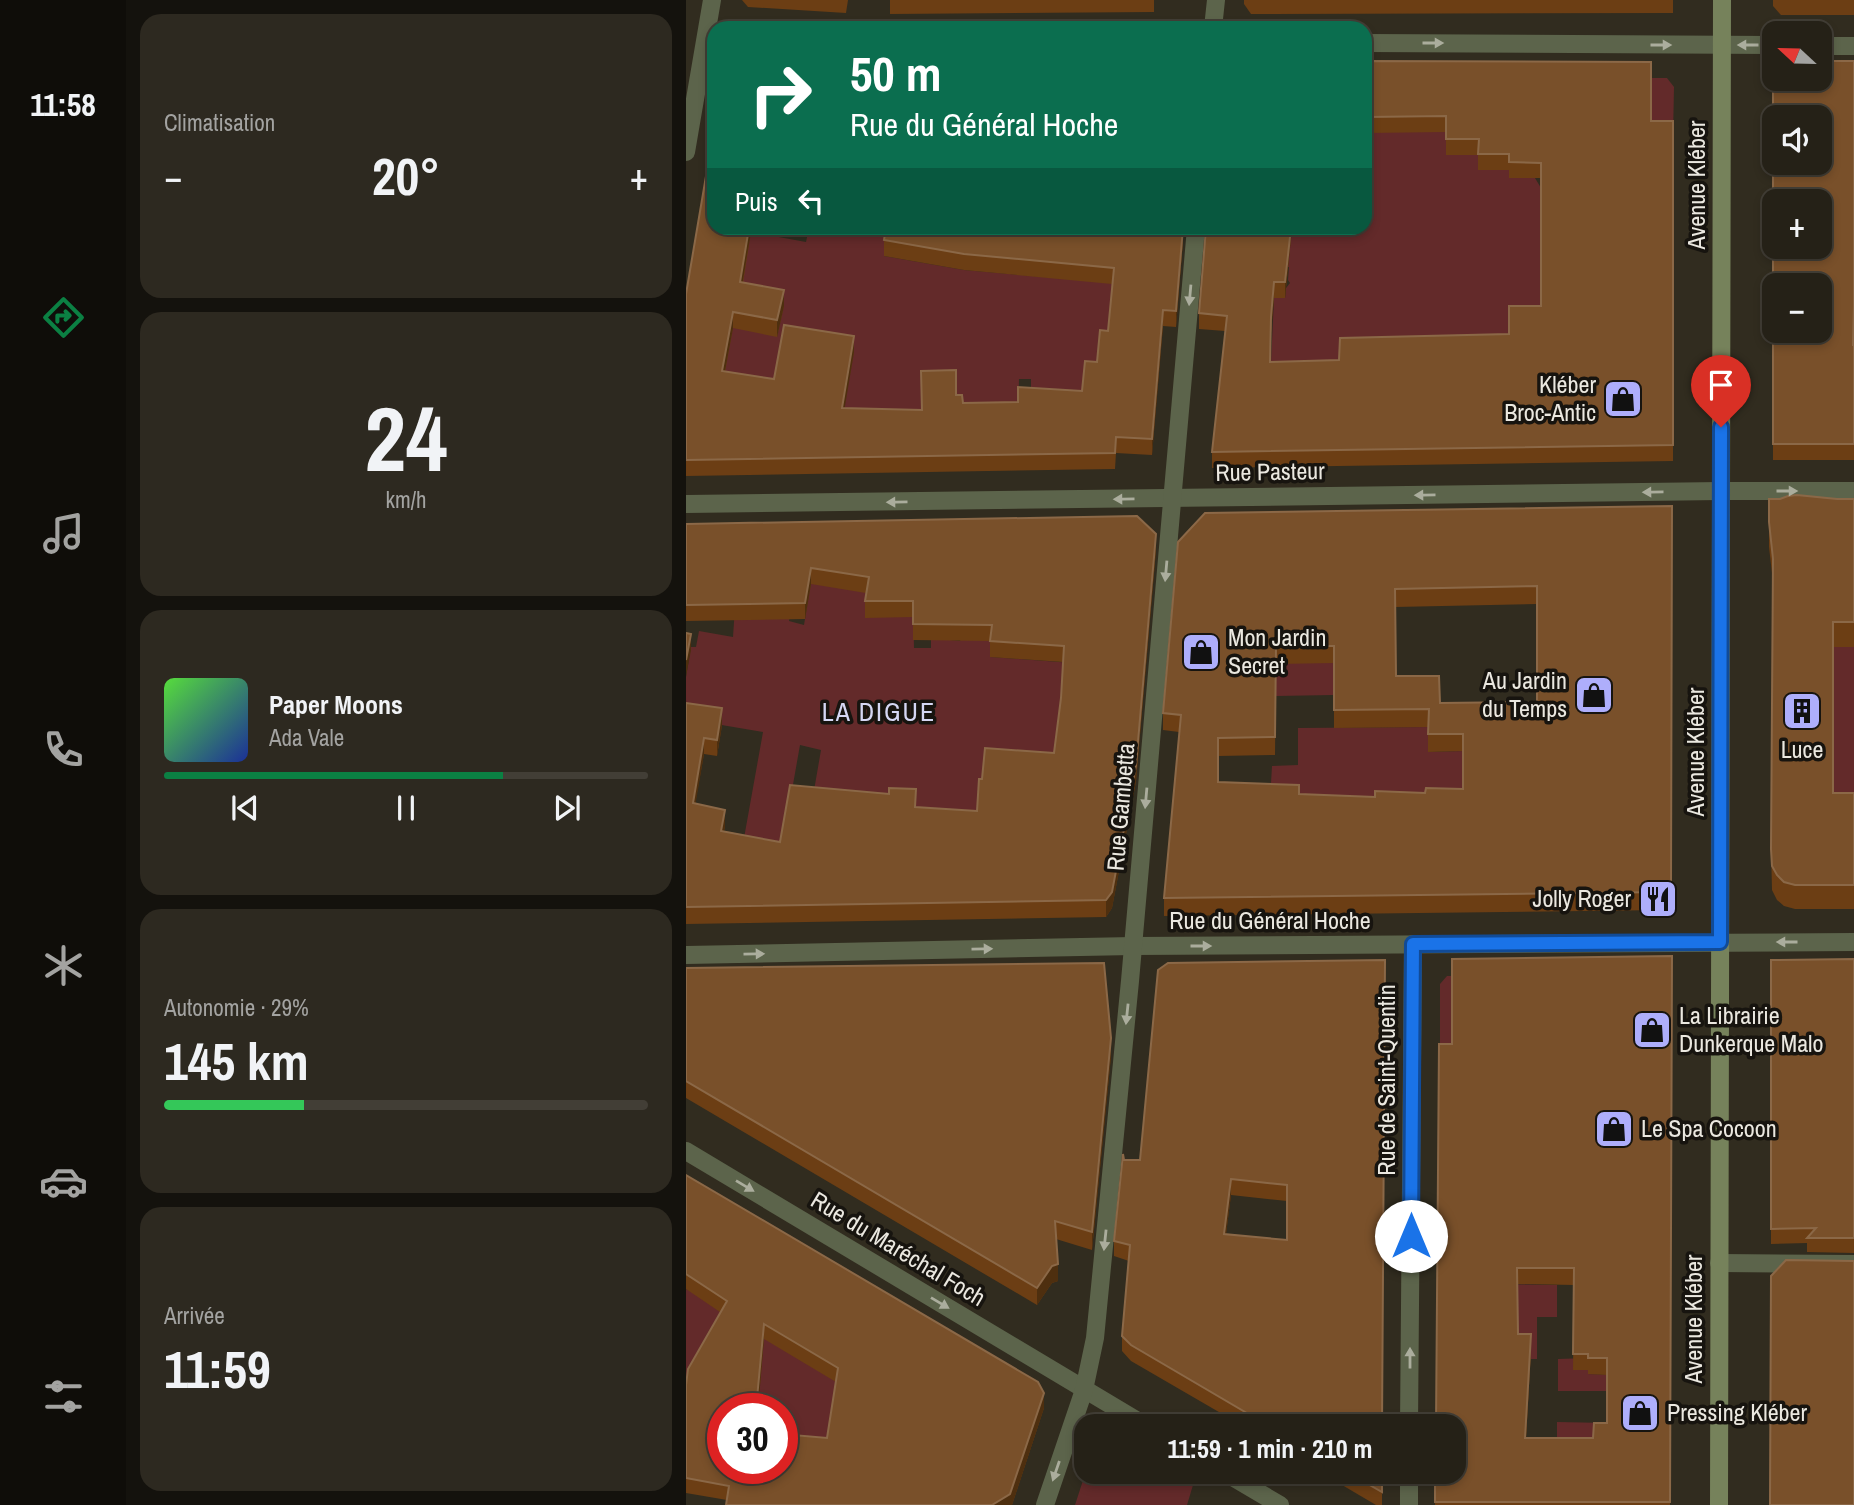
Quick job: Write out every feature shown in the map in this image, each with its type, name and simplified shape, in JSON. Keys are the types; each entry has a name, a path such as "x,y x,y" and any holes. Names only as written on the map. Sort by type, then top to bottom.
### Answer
{"street":[{"path":"711,21 712,0"},
{"path":"1214,21 1216,0"},
{"name":"Avenue Kléber","path":"1718,1505 1722,0"},
{"path":"1372,43 1762,46"},
{"path":"1832,46 1854,46"},
{"path":"686,152 707,53"},
{"name":"Rue Gambetta","path":"1045,1505 1084,1390 1095,1338 1133,946 1195,235"},
{"name":"Rue Pasteur","path":"686,504 1854,491"},
{"name":"Rue du Général Hoche","path":"686,955 1133,946 1854,942"},
{"name":"Rue de Saint-Quentin","path":"1409,1414 1413,944"},
{"name":"Rue du Maréchal Foch","path":"686,1151 1125,1414"},
{"path":"1719,1264 1854,1264"},
{"path":"1244,1484 1280,1505"},
{"path":"1409,1484 1409,1505"}],"shaded area":[{"path":"1651,78 1667,78 1674,87 1673,137 1625,105"},
{"path":"1372,130 1446,132 1478,155 1479,170 1494,170 1494,157 1535,178 1541,188 1541,289 1605,225 1509,362 1339,411 1271,362 1274,298 1285,298 1286,288 1290,283 1289,267 1286,267 1277,235 1372,235"},
{"path":"750,235 768,235 806,242 808,235 887,235 884,256 964,270 1114,283 1109,342 1100,370 1093,382 1080,393 1031,404 1031,379 1019,379 1018,418 963,419 921,386 922,428 774,395 686,357 726,363"},
{"path":"836,537 913,603 914,648 931,648 931,588 950,640 960,641 990,582 991,657 1086,664 1050,826 977,827 915,837 915,805 802,860 821,750 800,745 780,858 739,866 763,732 686,719 686,677 691,647 696,647 699,631 733,637 735,607 796,582 789,621 804,625 809,583 828,586"},
{"path":"1333,588 1333,695 1276,696 1239,664"},
{"path":"1826,647 1854,647 1854,817 1825,817"},
{"path":"1429,727 1428,752 1463,751 1463,835 1427,839 1221,784 1271,783 1272,766 1298,765 1298,728"},
{"path":"1447,976 1452,976 1476,1036 1440,1061 1440,984"},
{"path":"1480,1284 1557,1285 1557,1317 1537,1317 1537,1359 1486,1359"},
{"path":"686,1289 831,1358 855,1451 798,1449 798,1393 707,1393 707,1405 686,1400"},
{"path":"1588,1358 1588,1374 1612,1375 1623,1391 1558,1391 1558,1359"},
{"path":"1557,1422 1609,1423 1608,1439 1557,1455"},
{"path":"1082,1484 1193,1484 1187,1505 1075,1505"}],"building":[{"path":"1372,61 1651,62 1651,121 1673,121 1673,445 1212,452 1227,316 1199,313 1205,235 1290,235 1285,282 1274,282 1270,362 1339,360 1340,338 1509,334 1509,306 1541,306 1541,163 1509,162 1509,154 1478,154 1479,139 1446,139 1446,116 1372,117"},
{"path":"1832,61 1854,61 1854,444 1773,444 1773,343 1832,343 1832,273 1773,273 1773,259 1832,259 1832,189 1773,189 1773,175 1832,175 1832,105 1773,105 1773,91 1832,91"},
{"path":"707,170 707,235 748,235 740,282 784,290 777,320 733,312 722,371 774,379 784,325 854,336 842,408 922,410 921,371 956,370 956,395 962,395 963,403 1018,402 1018,387 1082,391 1085,361 1097,362 1100,330 1108,331 1114,268 964,254 884,240 885,235 1182,235 1176,311 1163,310 1152,439 1116,437 1115,453 686,460 686,294"},
{"path":"1797,495 1854,499 1854,622 1833,622 1833,793 1854,793 1854,885 1795,885 1784,882 1772,866 1773,559 1769,499"},
{"path":"1672,506 1671,884 1664,892 1164,898 1181,715 1163,713 1178,542 1205,513","holes":["1537,586 1537,702 1440,703 1439,676 1396,676 1395,589","1276,646 1334,646 1334,710 1429,709 1428,734 1463,734 1463,789 1426,788 1425,793 1375,791 1375,797 1299,794 1299,785 1218,782 1218,738 1275,737"]},
{"path":"1137,516 1156,534 1136,765 1112,892 1106,900 686,907 686,703 722,708 717,740 704,738 693,803 725,810 721,831 780,842 790,785 889,794 889,788 916,789 915,807 977,811 985,748 1054,753 1064,646 990,641 992,625 913,624 913,601 865,601 869,577 811,568 805,603 686,605 686,524"},
{"path":"686,633 691,634 686,660"},
{"path":"1672,956 1670,1502 1435,1502 1435,1484 1466,1484 1466,1414 1436,1414 1439,1044 1452,1044 1452,959","holes":["1517,1268 1574,1268 1573,1354 1588,1354 1588,1358 1607,1358 1607,1423 1594,1423 1593,1438 1525,1438 1531,1334 1518,1334"]},
{"path":"1854,959 1854,1238 1807,1238 1816,1228 1771,1229 1771,960"},
{"path":"1385,960 1382,1414 1249,1414 1131,1345 1122,1336 1130,1245 1114,1241 1123,1154 1124,1160 1140,1160 1158,970 1168,963","holes":["1231,1179 1287,1185 1287,1240 1224,1234"]},
{"path":"1104,963 1111,1038 1092,1232 1055,1221 1058,1264 1052,1266 1037,1288 686,1081 686,968"},
{"path":"686,1175 1038,1382 1044,1393 1010,1494 992,1505 726,1505 729,1486 718,1484 798,1484 798,1435 827,1438 838,1368 764,1324 758,1393 707,1393 707,1482 686,1478 688,1369 727,1301 686,1274"},
{"path":"1786,1260 1854,1261 1854,1505 1770,1505 1771,1276"},
{"path":"1368,1484 1382,1484 1382,1492"}],"place":[{"name":"Kléber Broc-Antic","path":"1623,399"},
{"name":"Mon Jardin Secret","path":"1201,652"},
{"name":"Au Jardin du Temps","path":"1594,695"},
{"name":"Luce","path":"1802,711"},
{"name":"Jolly Roger","path":"1658,899"},
{"name":"La Librairie Dunkerque Malo","path":"1652,1030"},
{"name":"Le Spa Cocoon","path":"1614,1129"},
{"name":"Pressing Kléber","path":"1640,1413"}],"district":[{"name":"LA DIGUE","path":"879,712"}],"route":[{"path":"1411,1236 1413,944 1720,942 1721,427"}]}
